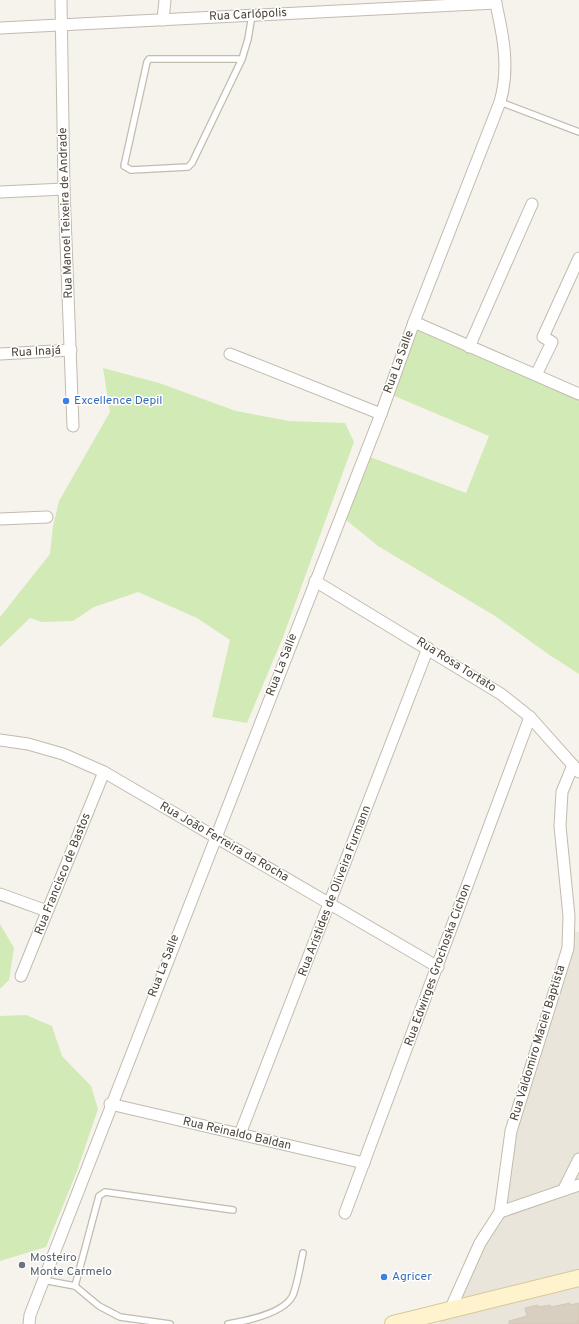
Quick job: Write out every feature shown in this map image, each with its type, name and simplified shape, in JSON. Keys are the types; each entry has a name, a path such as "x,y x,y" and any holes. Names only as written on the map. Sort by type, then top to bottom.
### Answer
{"main road":[{"path":"393,1324 431,1317 450,1310 579,1278"}],"street":[{"name":"Rua Manoel Teixeira de Andrade","path":"61,0 64,189 73,426"},
{"path":"163,20 165,0"},
{"name":"Rua Carlópolis","path":"0,28 496,1"},
{"name":"Rua La Salle","path":"29,1324 30,1314 110,1104 381,414 414,322 500,102 504,89 507,66 496,1"},
{"path":"0,192 64,189"},
{"path":"469,347 532,204"},
{"path":"536,376 552,342 543,337 579,258"},
{"path":"414,322 579,394"},
{"name":"Rua Inajá","path":"0,354 71,350"},
{"path":"230,354 381,414"},
{"path":"0,519 47,517"},
{"name":"Rua Rosa Tortato","path":"315,580 501,694 530,717 576,769"},
{"name":"Rua Aristides de Oliveira Furmann","path":"240,1134 428,648"},
{"name":"Rua Edwirges Grochoska Cichon","path":"345,1213 530,717"},
{"name":"Rua João Ferreira da Rocha","path":"0,740 28,744 64,754 104,772 438,967"},
{"name":"Rua Valdomiro Maciel Baptista","path":"450,1310 480,1243 500,1212 511,1131 568,948 569,916 560,826 562,792 576,769"},
{"name":"Rua Francisco de Bastos","path":"21,976 104,772"},
{"path":"0,894 48,911"},
{"name":"Rua Reinaldo Baldan","path":"110,1104 364,1163"},
{"path":"564,1189 579,1159"},
{"path":"500,1212 579,1185"}],"lane":[{"path":"242,59 149,59 146,62 124,166 126,169 188,167 192,162 242,59 248,39 252,15"},
{"path":"500,102 579,132"},
{"path":"75,1286 99,1196 102,1193 105,1192 233,1210"},
{"path":"228,1324 244,1321 279,1310 293,1296 303,1253"},
{"path":"43,1280 75,1286 98,1306 120,1317 170,1324"}],"shaded area":[{"path":"568,929 579,932 579,1324 439,1324 500,1212 511,1131"}],"green space":[{"path":"418,331 579,400 579,674 495,616 378,546 345,519 370,457 466,493 489,436 392,395"},
{"path":"103,368 159,383 236,411 289,421 345,423 354,442 283,637 247,723 212,717 230,640 197,618 138,592 94,607 73,621 42,622 30,618 0,647 0,617 50,554 53,526 59,501 110,412"},
{"path":"0,924 14,948 9,980 0,989"},
{"path":"26,1015 52,1026 62,1056 91,1086 98,1109 77,1171 46,1247 0,1261 0,1016"}],"building":[{"path":"570,1303 570,1305 579,1303 579,1324 509,1324 509,1321 527,1316 525,1308 538,1305 538,1307 550,1305 551,1307"}],"place":[{"name":"Excellence Depil","path":"66,401"},
{"name":"Mosteiro Monte Carmelo","path":"22,1265"},
{"name":"Agricer","path":"384,1277"}]}
